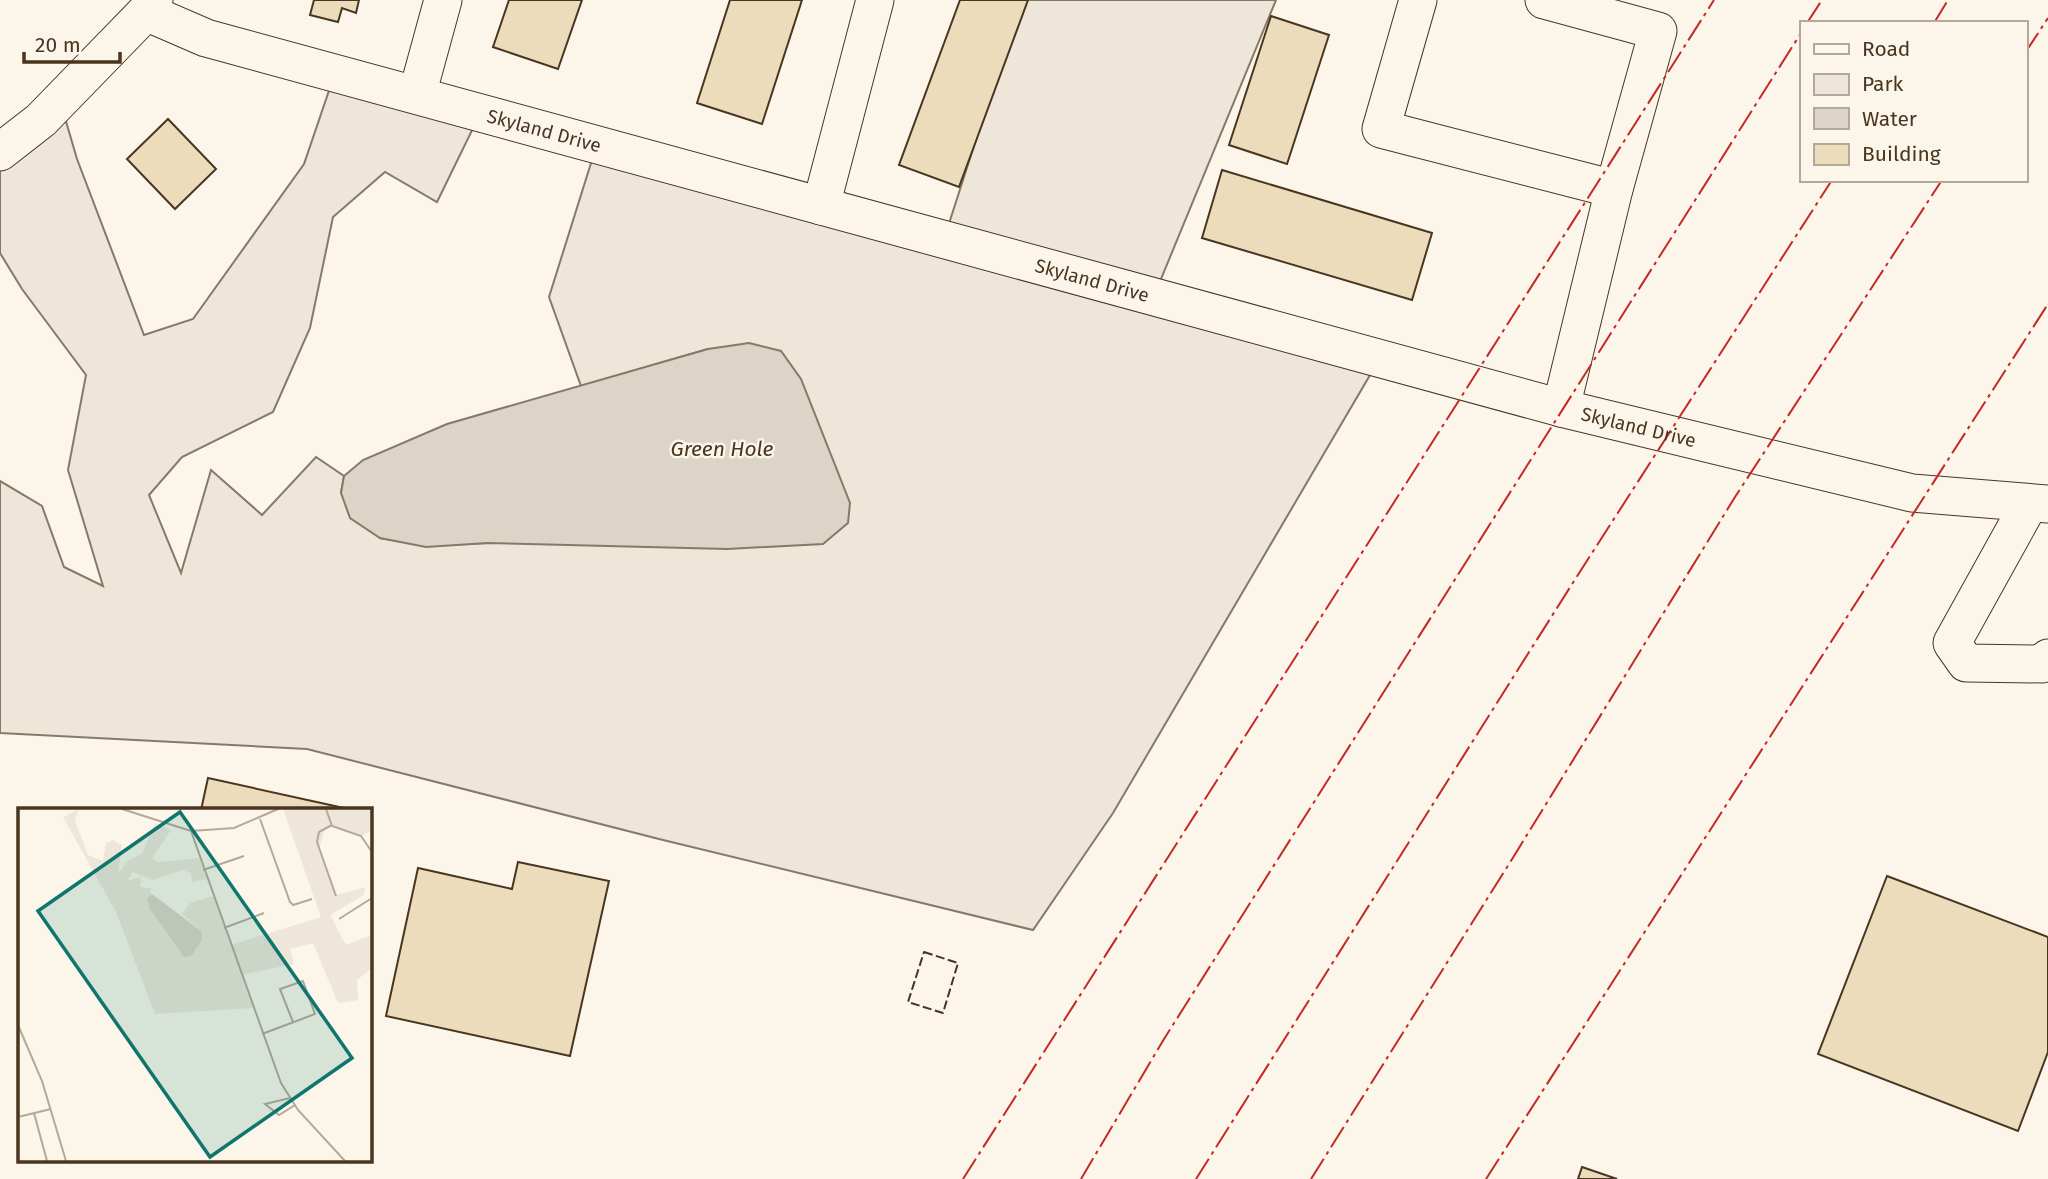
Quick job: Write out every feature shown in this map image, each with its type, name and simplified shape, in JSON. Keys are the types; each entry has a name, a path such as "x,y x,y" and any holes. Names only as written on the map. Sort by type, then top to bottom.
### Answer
{"street":[{"path":"417,95 443,0"},
{"path":"821,206 875,0"},
{"path":"1418,0 1381,129 1614,189"},
{"path":"1544,0 1658,31 1614,189 1561,408"},
{"path":"0,152 41,120 150,6"},
{"name":"Skyland Drive","path":"150,6 206,38 1561,408 1912,493 2038,504"},
{"path":"2038,504 1952,643 1966,663 2042,664 2048,658"}],"green space":[{"path":"1021,0 1276,0 1154,296 1380,358 1113,813 1033,930 659,839 307,749 0,733 0,481 42,506 64,567 103,586 68,470 86,375 22,289 0,253 0,152 65,118 77,159 144,335 193,319 304,164 335,73 481,112 437,202 385,172 333,217 310,328 273,412 182,457 149,495 181,573 211,470 262,515 316,457 344,476 341,493 380,538 426,546 487,543 708,349 581,386 549,297 597,144 944,239"}],"water":[{"name":"Green Hole","path":"749,343 781,351 801,379 850,503 848,523 823,544 727,549 487,543 426,547 380,538 350,518 341,493 344,476 363,460 447,424 708,349"}],"building":[{"path":"314,0 359,0 356,13 342,8 338,22 310,15"},
{"path":"509,0 582,0 558,69 493,47"},
{"path":"730,0 802,0 762,124 697,103"},
{"path":"960,0 1028,0 959,187 899,165"},
{"path":"1271,16 1329,35 1287,164 1229,145"},
{"path":"168,119 216,169 175,209 127,159"},
{"path":"1222,170 1432,233 1412,300 1202,238"},
{"path":"208,778 344,808 201,808"},
{"path":"518,862 609,881 570,1056 386,1016 418,868 512,889"},
{"path":"1887,876 2048,937 2048,1052 2018,1131 1818,1054"},
{"path":"1582,1167 1617,1179 1578,1179"}],"fence":[{"path":"924,952 958,963 943,1013 908,1002 924,952"}],"power":[{"path":"963,1179 1714,0"},
{"path":"1808,21 1822,0"},
{"path":"1935,21 1948,0"},
{"path":"2027,50 2048,18"},
{"path":"1081,1179 1164,1039 1800,35"},
{"path":"1196,1179 1574,581 1831,182"},
{"path":"1311,1179 1735,497 1941,182"},
{"path":"1486,1179 2048,304"}]}
